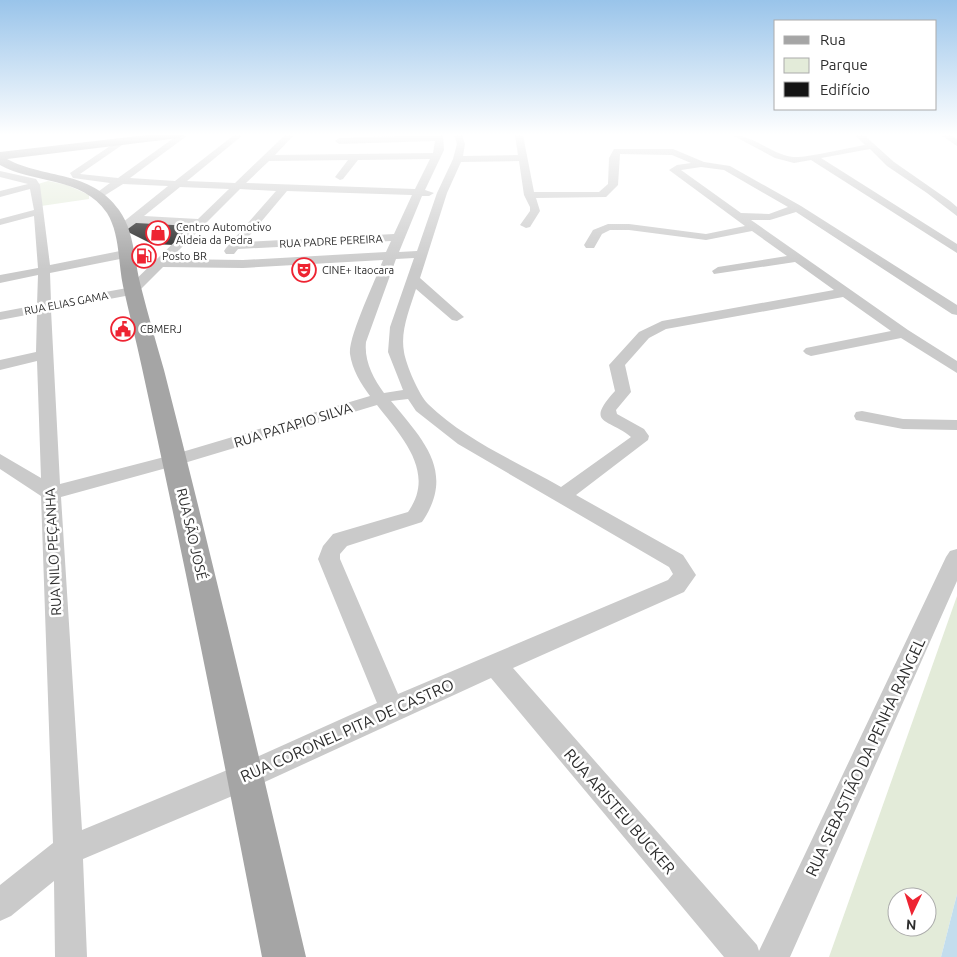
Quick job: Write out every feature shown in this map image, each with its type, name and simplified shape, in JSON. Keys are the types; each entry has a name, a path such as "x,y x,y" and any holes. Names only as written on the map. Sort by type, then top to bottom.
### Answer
{"main road":[{"name":"RUA SÃO JOSÉ","path":"63,180 99,196 112,209 126,234 131,290 138,306 175,460 246,776 284,957"}],"street":[{"path":"0,194 7,180"},
{"name":"RUA NILO PEÇANHA","path":"21,180 38,212 44,270 44,355 72,957"},
{"path":"118,180 179,184 442,193"},
{"path":"99,196 123,180"},
{"path":"126,234 184,180"},
{"path":"131,290 246,180"},
{"path":"392,709 329,559 330,552 340,540 408,520 420,510 429,481 428,464 421,450 381,398 362,369 358,354 360,338 391,255 424,180"},
{"path":"448,180 442,193 397,328 396,352 412,393 422,407 464,440 676,561"},
{"path":"526,225 535,211 529,195 527,180"},
{"path":"529,195 602,195 613,185 613,180"},
{"path":"687,180 903,333 957,368"},
{"path":"750,180 957,312"},
{"path":"848,180 957,249"},
{"path":"914,180 930,190 957,214"},
{"path":"219,264 284,188"},
{"path":"738,216 770,217 796,208"},
{"path":"0,222 38,212"},
{"path":"1,277 44,270 126,234 200,223"},
{"path":"590,245 597,232 616,226 706,237 754,227"},
{"name":"RUA PADRE PEREIRA","path":"234,246 398,237"},
{"path":"159,263 219,264 421,254"},
{"path":"718,271 796,258"},
{"path":"413,279 456,317"},
{"name":"RUA ELIAS GAMA","path":"0,316 131,290"},
{"path":"562,496 639,440 640,436 638,433 611,418 608,414 608,409 624,392 617,365 619,361 652,330 662,325 702,316 846,292"},
{"path":"811,351 903,333"},
{"path":"0,365 44,355"},
{"name":"RUA PATAPIO SILVA","path":"50,493 175,460 381,398 412,393"},
{"path":"862,416 903,424 957,425"},
{"path":"0,460 50,493"},
{"name":"RUA SEBASTIÃO DA PENHA RANGEL","path":"773,957 957,557"},
{"name":"RUA CORONEL PITA DE CASTRO","path":"0,905 68,850 246,776 392,709 676,586 686,575 676,561"},
{"name":"RUA ARISTEU BUCKER","path":"495,665 745,957"}],"green space":[{"path":"48,181 67,185 89,195 89,199 41,206 38,184"},
{"path":"957,596 957,894 941,957 829,957"}],"water":[{"path":"957,894 957,957 941,957"}],"building":[{"name":"Centro Automotivo Aldeia da Pedra","path":"135,222 195,225 174,245 152,244 128,232 127,228"}],"place":[{"name":"Centro Automotivo Aldeia da Pedra","path":"158,233"},
{"name":"Posto BR","path":"144,256"},
{"name":"CINE+ Itaocara","path":"304,270"},
{"name":"CBMERJ","path":"123,329"}]}
